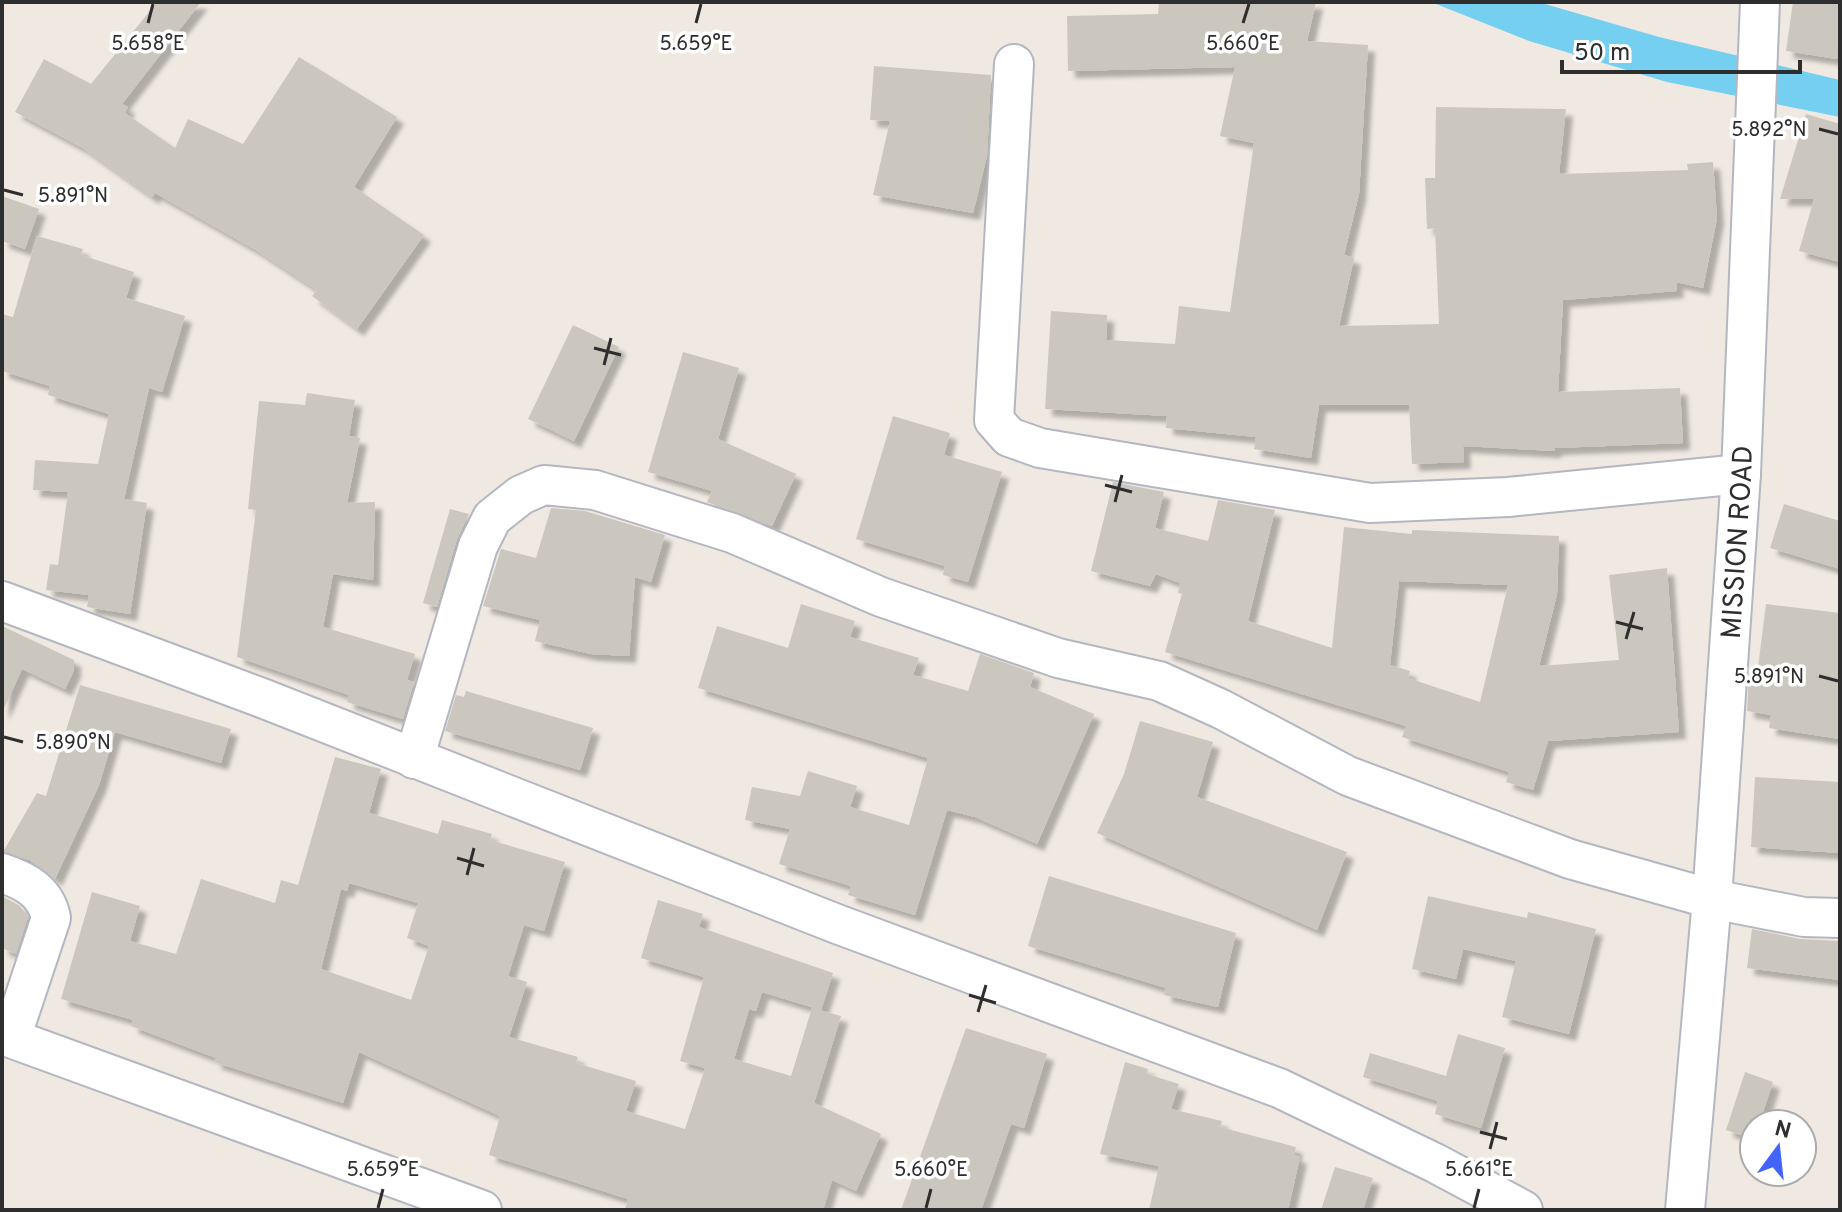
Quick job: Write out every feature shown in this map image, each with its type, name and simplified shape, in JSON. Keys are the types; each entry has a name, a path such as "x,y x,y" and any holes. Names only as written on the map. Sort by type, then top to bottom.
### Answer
{"street":[{"name":"MISSION ROAD","path":"1685,1210 1712,899 1741,474 1753,114 1760,2"},
{"path":"1014,64 994,420 1009,437 1040,448 1370,503 1508,497 1741,474"},
{"path":"414,759 478,546 492,518 521,495 544,485 582,489 732,533 881,597 1058,658 1159,681 1221,709 1348,776 1570,859 1712,899 1804,917 1840,918"},
{"path":"2,601 837,924 1279,1088 1435,1163 1523,1210"},
{"path":"2,873 34,888 48,904 51,918 6,1036 482,1210"}],"water":[{"path":"1431,2 1538,2 1659,37 1840,80 1840,117 1667,82 1529,41"}],"building":[{"path":"157,2 201,2 122,104 128,107 125,113 175,148 188,119 243,144 299,57 397,117 354,187 424,235 357,329 312,296 317,290 256,250 155,193 152,197 83,148 15,112 44,59 91,84"},
{"path":"1159,2 1316,2 1307,41 1368,45 1359,194 1344,255 1354,258 1339,326 1439,324 1435,228 1427,229 1425,178 1435,178 1436,107 1566,109 1559,174 1688,170 1687,164 1713,162 1717,218 1703,288 1676,282 1677,291 1563,300 1558,392 1680,388 1683,443 1555,448 1554,451 1463,446 1464,462 1412,464 1409,405 1319,405 1311,458 1254,449 1256,437 1166,428 1167,416 1045,409 1051,311 1107,315 1106,340 1175,344 1179,306 1230,312 1254,143 1220,136 1235,67 1068,71 1067,16 1158,14"},
{"path":"1793,2 1840,2 1837,59 1786,51"},
{"path":"874,66 991,75 987,156 973,213 873,195 890,121 870,120"},
{"path":"1806,114 1840,124 1840,262 1799,251 1814,199 1780,199"},
{"path":"2,196 39,209 25,249 2,241"},
{"path":"37,236 83,249 81,255 134,272 126,298 185,316 162,392 149,388 124,499 147,503 130,614 87,607 89,595 46,590 50,564 58,565 68,492 33,490 35,460 98,464 109,414 48,395 50,386 2,371 2,314 13,317"},
{"path":"573,325 619,347 574,441 528,419"},
{"path":"683,352 739,368 718,439 796,474 772,526 707,502 712,491 648,472"},
{"path":"307,393 355,400 349,436 360,438 347,503 375,502 373,580 333,574 323,627 415,654 407,680 414,682 403,719 347,702 349,695 237,657 256,510 248,509 259,401 305,405"},
{"path":"893,416 950,433 944,455 1002,472 968,582 943,575 945,566 856,539"},
{"path":"1113,482 1164,492 1155,528 1208,541 1218,500 1275,510 1248,621 1332,648 1344,527 1412,534 1412,530 1559,536 1557,594 1539,666 1619,660 1609,575 1667,568 1679,732 1548,741 1533,790 1506,782 1509,772 1402,737 1406,726 1165,652 1182,594 1178,593 1180,583 1156,574 1150,586 1091,571","holes":["1399,581 1508,585 1480,702 1408,678 1410,671 1390,665"]},
{"path":"1784,504 1840,521 1840,569 1770,548"},
{"path":"551,508 585,511 665,535 651,582 635,577 629,656 591,654 535,641 540,620 483,606 501,549 536,558"},
{"path":"450,509 469,514 457,539 437,607 423,603"},
{"path":"801,604 855,621 850,637 919,658 913,675 968,691 980,654 1034,673 1030,687 1094,714 1037,844 975,817 947,810 915,915 848,895 851,886 779,864 790,829 745,820 752,787 800,796 808,771 857,786 850,807 909,825 928,758 698,688 717,626 788,648"},
{"path":"1766,604 1840,613 1840,739 1769,728 1771,715 1747,711 1749,674 1757,675"},
{"path":"2,626 74,660 74,670 65,689 22,669 2,713"},
{"path":"80,685 231,729 221,763 115,732 99,785 55,879 30,860 3,852 37,793 46,796"},
{"path":"466,691 593,728 580,770 445,731 456,695 464,697"},
{"path":"1140,721 1213,742 1197,797 1347,852 1317,930 1097,833 1124,774"},
{"path":"335,757 381,769 369,813 438,834 442,820 492,834 490,840 565,862 544,931 524,925 508,976 527,982 509,1037 578,1057 576,1063 636,1081 626,1111 685,1129 705,1068 680,1061 704,977 641,958 658,900 703,914 699,927 833,973 821,1010 762,992 756,1011 749,1009 734,1059 791,1076 812,1008 841,1016 814,1103 881,1134 856,1191 832,1180 823,1210 625,1210 628,1199 489,1155 500,1116 359,1052 343,1103 214,1062 216,1058 131,1026 133,1020 61,999 92,892 140,906 130,941 176,954 201,879 275,903 281,880 298,885","holes":["349,883 418,903 407,938 429,946 411,1000 321,969 341,889 347,891"]},
{"path":"1755,777 1840,782 1840,853 1751,847"},
{"path":"1049,876 1236,933 1218,1007 1164,995 1166,988 1028,946"},
{"path":"2,896 20,906 28,917 16,954 2,948"},
{"path":"1428,896 1527,918 1528,912 1596,929 1569,1034 1502,1017 1516,961 1463,949 1456,979 1412,969"},
{"path":"1752,929 1800,939 1840,941 1840,980 1747,968"},
{"path":"966,1028 1047,1054 1024,1128 1011,1124 981,1210 901,1210"},
{"path":"1458,1034 1505,1048 1481,1128 1435,1114 1438,1101 1363,1077 1370,1053 1446,1076"},
{"path":"1125,1062 1148,1069 1147,1074 1179,1084 1171,1109 1222,1121 1220,1127 1296,1147 1294,1155 1300,1157 1288,1210 1149,1210 1159,1166 1100,1154"},
{"path":"1745,1072 1773,1082 1764,1108 1738,1108 1738,1134 1726,1130"},
{"path":"1335,1167 1373,1178 1363,1210 1321,1210"}]}
